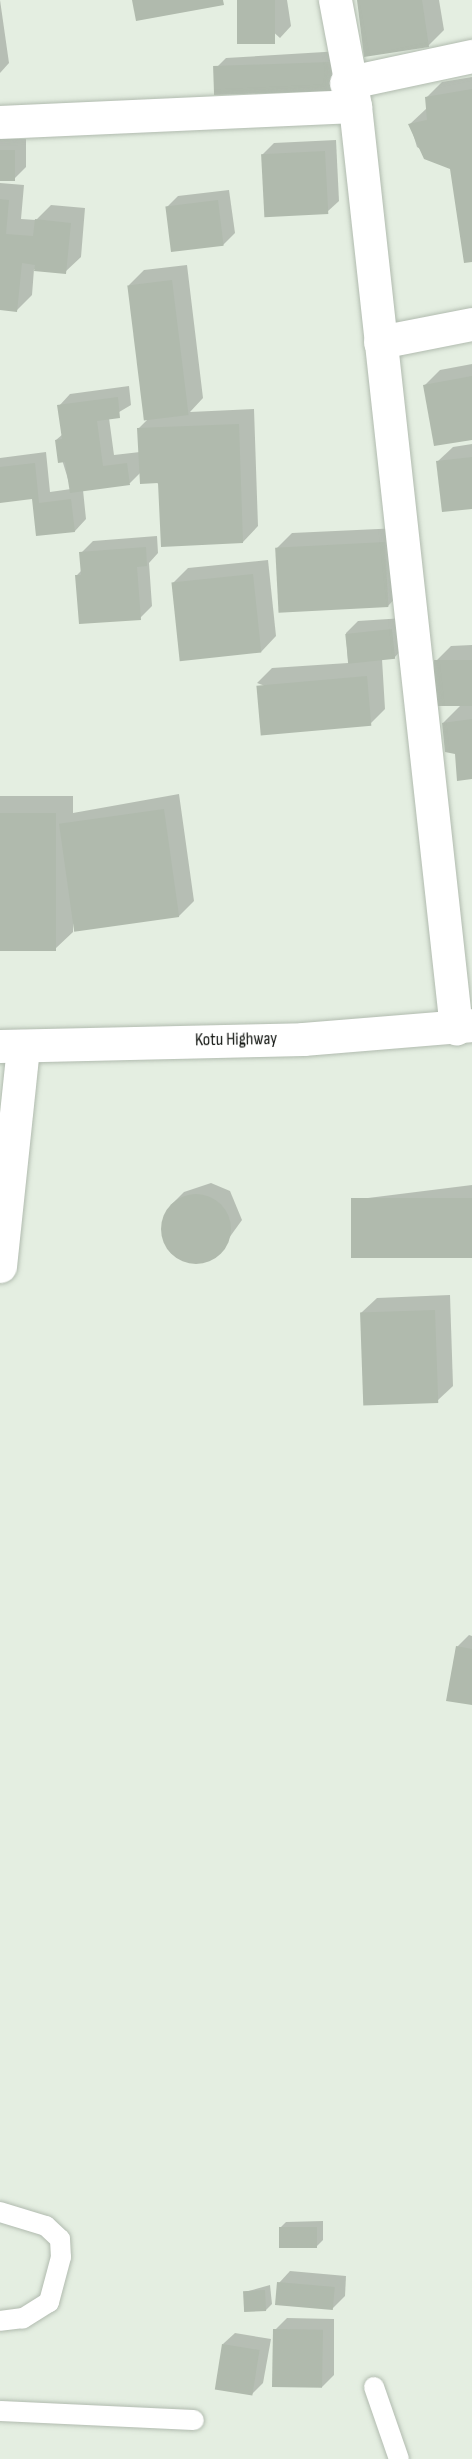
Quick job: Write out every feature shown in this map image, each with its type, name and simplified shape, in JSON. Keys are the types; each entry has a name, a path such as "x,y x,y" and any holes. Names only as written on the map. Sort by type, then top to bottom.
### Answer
{"street":[{"path":"335,0 351,94 464,1026"},
{"path":"0,122 351,94 472,56"},
{"path":"380,342 472,324"},
{"name":"Kotu Highway","path":"12,1046 303,1039 464,1026"},
{"path":"0,1266 12,1046"}],"lane":[{"path":"0,2212 46,2226 60,2239 61,2257 49,2302 23,2318 0,2321"},
{"path":"374,2387 399,2459"},
{"path":"0,2411 194,2420"}],"building":[{"path":"132,0 223,0 224,5 136,21"},
{"path":"237,0 275,0 275,44 237,44"},
{"path":"357,0 422,0 429,47 364,57"},
{"path":"330,62 331,91 214,95 213,66"},
{"path":"472,89 472,262 464,263 450,169 424,159 408,124 427,120 425,97"},
{"path":"0,150 15,150 15,181 0,181"},
{"path":"325,151 328,214 264,217 261,154"},
{"path":"0,199 9,200 6,234 33,236 35,219 71,223 66,274 34,271 35,265 22,263 17,312 0,310"},
{"path":"218,200 224,246 171,252 165,206"},
{"path":"172,280 189,415 144,420 127,285"},
{"path":"472,376 472,440 434,446 423,385"},
{"path":"118,397 120,418 97,421 103,466 127,463 130,485 70,493 65,462 58,463 55,440 62,439 57,405"},
{"path":"239,424 243,543 161,547 158,483 140,484 137,428"},
{"path":"472,457 472,509 442,512 436,461"},
{"path":"35,463 39,503 71,499 75,532 36,536 32,499 0,503 0,467"},
{"path":"385,542 388,607 279,613 275,548"},
{"path":"146,547 147,566 137,567 141,620 79,624 75,575 81,575 79,552"},
{"path":"253,574 261,653 180,661 171,583"},
{"path":"392,629 395,659 348,664 345,634"},
{"path":"434,660 472,660 472,706 434,706"},
{"path":"367,676 371,726 261,735 256,686"},
{"path":"472,719 472,779 457,781 455,754 445,752 442,723"},
{"path":"164,809 179,917 74,932 59,824"},
{"path":"0,813 56,813 56,951 0,951"},
{"path":"196,1194 209,1197 221,1204 228,1216 231,1229 228,1242 221,1254 209,1261 196,1264 183,1261 171,1254 164,1242 161,1229 164,1216 171,1204 183,1197"},
{"path":"351,1198 472,1198 472,1258 351,1258"},
{"path":"435,1310 438,1403 363,1406 360,1313"},
{"path":"456,1646 472,1649 472,1705 446,1701"},
{"path":"279,2227 317,2227 317,2248 279,2248"},
{"path":"277,2282 335,2287 333,2310 275,2305"},
{"path":"265,2290 266,2311 244,2312 243,2291"},
{"path":"273,2329 323,2330 322,2388 272,2387"},
{"path":"222,2344 260,2350 252,2395 215,2389"}]}
